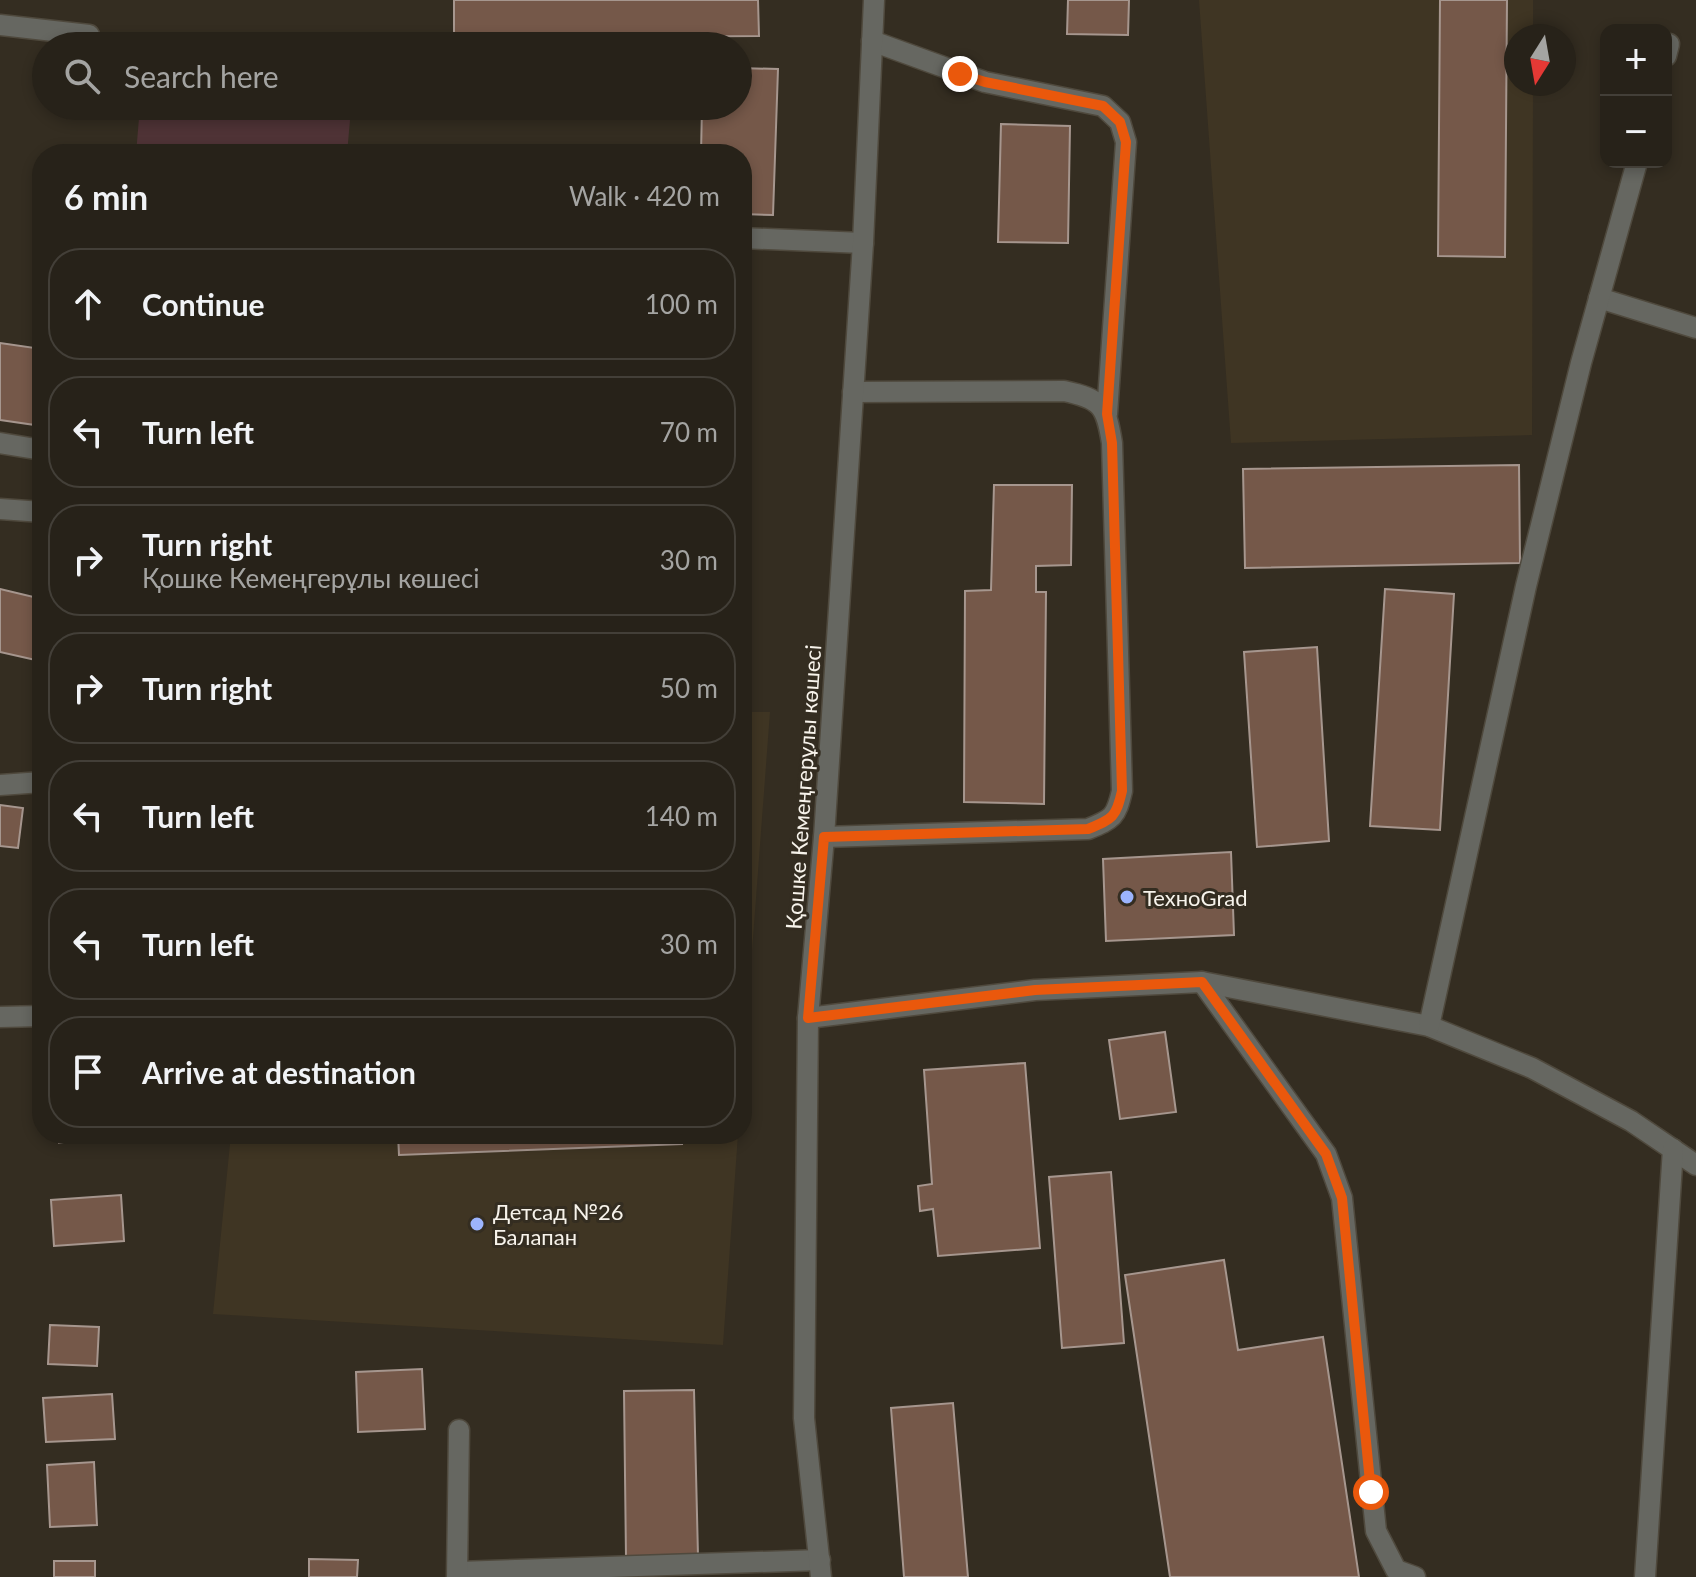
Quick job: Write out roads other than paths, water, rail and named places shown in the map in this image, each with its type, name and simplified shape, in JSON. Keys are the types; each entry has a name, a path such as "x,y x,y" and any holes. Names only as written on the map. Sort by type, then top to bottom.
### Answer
{"street":[{"name":"Қошке Кемеңгерұлы көшесі","path":"821,1569 804,1418 808,1018 824,837 863,243 874,0"},
{"path":"0,25 62,32"},
{"path":"824,837 1088,829 1108,821 1117,813 1122,791 1112,443 1107,414 1126,142 1120,122 1103,106 985,82 872,41"},
{"path":"1429,1026 1526,586 1635,168"},
{"path":"752,238 863,243"},
{"path":"1599,298 1696,328"},
{"path":"853,392 1064,391 1089,396 1107,414"},
{"path":"0,443 32,448"},
{"path":"0,509 32,511"},
{"path":"0,785 32,783"},
{"path":"1202,982 1326,1154 1342,1198 1376,1531 1402,1575"},
{"path":"808,1018 1035,990 1202,982 1429,1026 1532,1068 1631,1121 1696,1165"},
{"path":"0,1017 32,1016"},
{"path":"1645,1577 1673,1149"},
{"path":"459,1430 458,1575 821,1569"}],"place":[{"name":"ТехноGrad","path":"1127,897"},
{"name":"Детсад №26 Балапан","path":"477,1224"}]}
